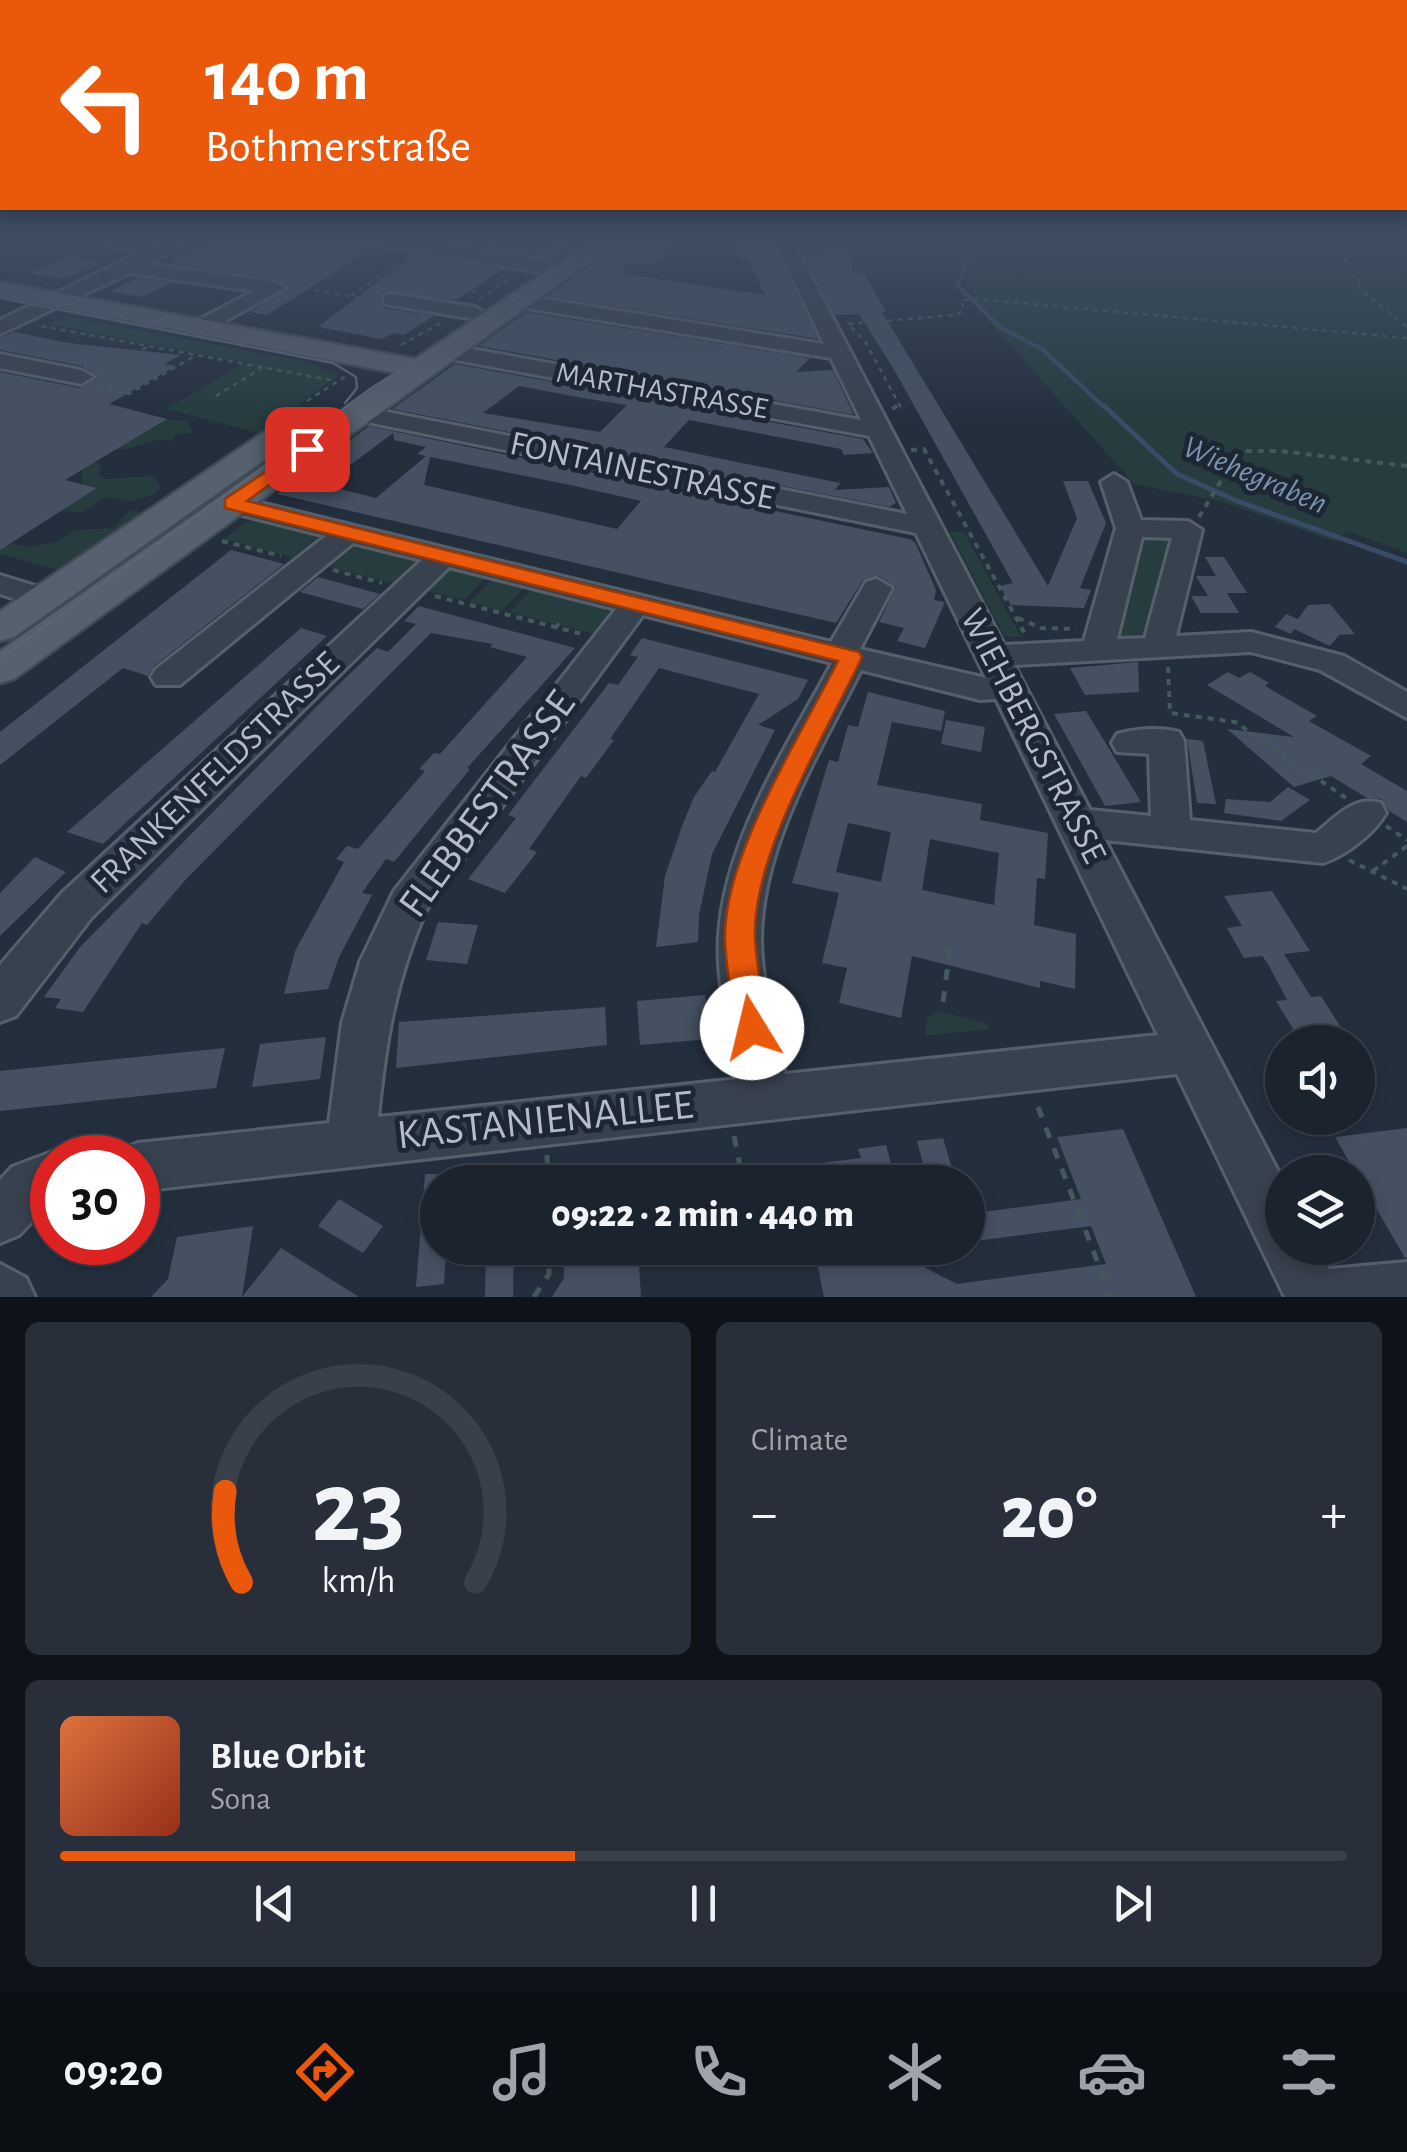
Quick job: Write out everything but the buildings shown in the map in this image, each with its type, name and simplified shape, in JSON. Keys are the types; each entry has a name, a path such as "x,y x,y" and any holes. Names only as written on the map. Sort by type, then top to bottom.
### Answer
{"main road":[{"path":"62,301 421,369"},
{"path":"0,629 473,301"},
{"path":"0,670 520,301"}],"street":[{"path":"0,328 58,301"},
{"path":"203,327 252,301"},
{"path":"520,301 840,353"},
{"name":"WIEHBERGSTRASSE","path":"814,301 885,431 999,672 1265,1199"},
{"name":"MARTHASTRASSE","path":"445,351 885,431"},
{"path":"0,360 81,378"},
{"name":"FONTAINESTRASSE","path":"357,413 928,527"},
{"path":"1095,638 1100,642 1130,528 1114,482"},
{"path":"232,504 980,688 999,672 1035,654 1095,638 1164,645 1224,640 1277,646 1332,664 1407,707"},
{"path":"1130,528 1188,530 1160,636 1164,645"},
{"path":"168,677 348,532"},
{"name":"FRANKENFELDSTRASSE","path":"0,1003 13,980 77,906 444,555"},
{"path":"0,584 44,599"},
{"path":"765,1097 740,936 746,889 761,843 878,588"},
{"name":"FLEBBESTRASSE","path":"351,1141 366,1023 382,962 409,902 637,602"},
{"path":"1130,743 1166,740 1170,831"},
{"path":"1077,824 1322,848 1367,813"},
{"name":"KASTANIENALLEE","path":"160,1164 1192,1052"},
{"path":"0,1217 30,1185"},
{"path":"1299,1265 1317,1297 1407,1288"},
{"path":"0,1291 7,1297"}],"path":[{"path":"964,301 964,310 956,315 847,324 859,332 901,408 885,431 924,449 1035,654"},
{"path":"1002,301 1407,338"},
{"path":"1374,301 1407,327"},
{"path":"26,323 338,381"},
{"path":"150,346 124,360 104,363 81,378 81,383 130,394 196,356"},
{"path":"216,396 262,368"},
{"path":"1188,530 1209,506 1209,496 1217,490 1234,454 1252,449 1407,466"},
{"path":"1014,615 1041,628 1095,638"},
{"path":"555,628 563,619"},
{"path":"1164,645 1170,713 1236,722 1407,843 1372,871"},
{"path":"1322,848 1407,889"},
{"path":"943,1002 950,948"},
{"path":"1038,1108 1112,1297"},
{"path":"534,1297 549,1274 549,1265"}],"green space":[{"path":"978,301 1407,301 1407,553 1347,531 1336,542 1219,501 1134,484 990,322"},
{"path":"68,317 311,363 338,376 259,433 166,409 244,363 50,324"},
{"path":"167,419 187,421 194,433 176,434 173,441 157,440 129,449 114,449"},
{"path":"101,464 98,473 104,479 153,476 161,486 154,494 130,502 105,497 83,512 61,511 96,489 82,484 82,466"},
{"path":"130,510 144,513 58,570 0,554 0,542 32,547 55,542 76,530 114,528"},
{"path":"251,519 332,539 305,561 224,539"},
{"path":"950,532 964,532 1021,637 1005,637"},
{"path":"1140,532 1171,534 1177,540 1151,634 1112,637"},
{"path":"345,542 424,562 399,585 319,564"},
{"path":"441,565 486,577 464,600 417,588"},
{"path":"493,579 525,587 502,611 469,602"},
{"path":"532,589 603,607 612,618 598,635 510,612"},
{"path":"938,1011 987,1023 989,1029 925,1036 927,1017"}],"waterway":[{"name":"Wiehegraben","path":"973,301 1001,328 1042,349 1105,408"},
{"name":"Wiehegraben","path":"1103,405 1177,474 1237,501 1407,562"}],"tram line":[{"path":"13,301 333,363 356,377 357,388 345,403"},
{"path":"0,659 373,387 513,301"}],"route":[{"path":"307,449 232,504 851,657 761,843 746,889 740,936 752,1028"}]}
